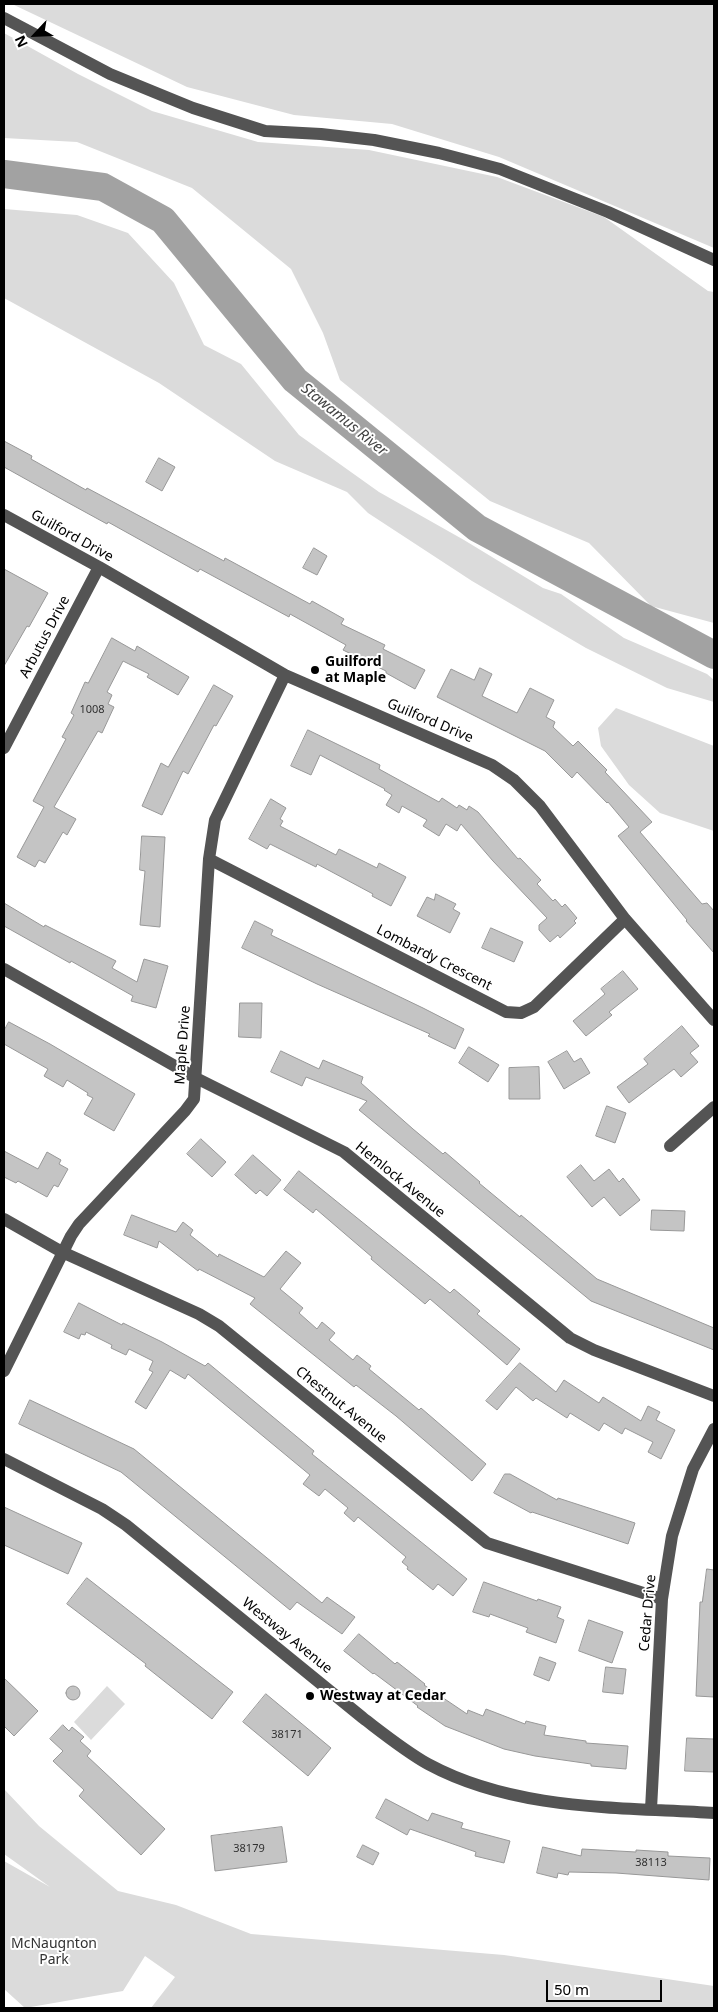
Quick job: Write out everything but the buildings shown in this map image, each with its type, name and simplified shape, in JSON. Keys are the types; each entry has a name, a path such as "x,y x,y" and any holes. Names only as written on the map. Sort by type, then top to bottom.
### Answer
{"street":[{"path":"4,18 110,74 193,108 265,131 321,134 374,140 439,153 500,169 608,212 714,260"},
{"name":"Guilford Drive","path":"4,515 285,675 483,761 514,780 540,806 625,919 714,1020"},
{"name":"Arbutus Drive","path":"4,748 100,568"},
{"name":"Maple Drive","path":"4,1371 62,1252 79,1224 185,1111 194,1099 209,859 214,820 285,675"},
{"name":"Lombardy Crescent","path":"209,859 506,1012 521,1013 534,1007 625,919"},
{"name":"Hemlock Avenue","path":"4,969 196,1078 344,1152 570,1338 594,1350 714,1396"},
{"path":"670,1146 714,1107"},
{"name":"Chestnut Avenue","path":"4,1219 62,1252 199,1314 219,1326 487,1543 662,1599"},
{"name":"Cedar Drive","path":"651,1809 662,1599 672,1536 694,1469 714,1429"},
{"name":"Westway Avenue","path":"4,1459 87,1501 126,1525 363,1718 428,1764 459,1778 518,1796 555,1803 714,1813"}],"green space":[{"path":"12,4 714,4 714,248 499,157 392,124 294,115 187,87"},
{"path":"4,33 78,74 152,111 258,142 369,150 497,177 604,217 708,291 714,292 714,623 651,606 589,543 490,501 340,380 323,333 291,269 192,188 77,142 4,138"},
{"path":"4,209 77,215 128,233 174,283 204,345 241,364 299,435 379,492 464,540 543,588 561,594 624,638 707,674 714,680 714,702 667,688 586,648 472,581 368,513 347,492 275,461 159,383 4,298"},
{"path":"616,708 714,746 714,831 660,813 629,785 601,746 598,728"},
{"path":"107,1686 125,1704 91,1740 74,1722"},
{"name":"McNaugnton Park","path":"4,1789 39,1826 118,1891 176,1905 251,1934 504,1955 714,1986 714,2008 151,2008 175,1977 145,1956 123,1991 25,2008 4,1989 4,1861 50,1887 4,1854"}],"waterway":[{"name":"Stawamus River","path":"4,174 103,187 163,220 295,380 477,528 714,655"}],"place":[{"name":"Guilford at Maple","path":"315,670"},
{"name":"Westway at Cedar","path":"310,1696"}]}
